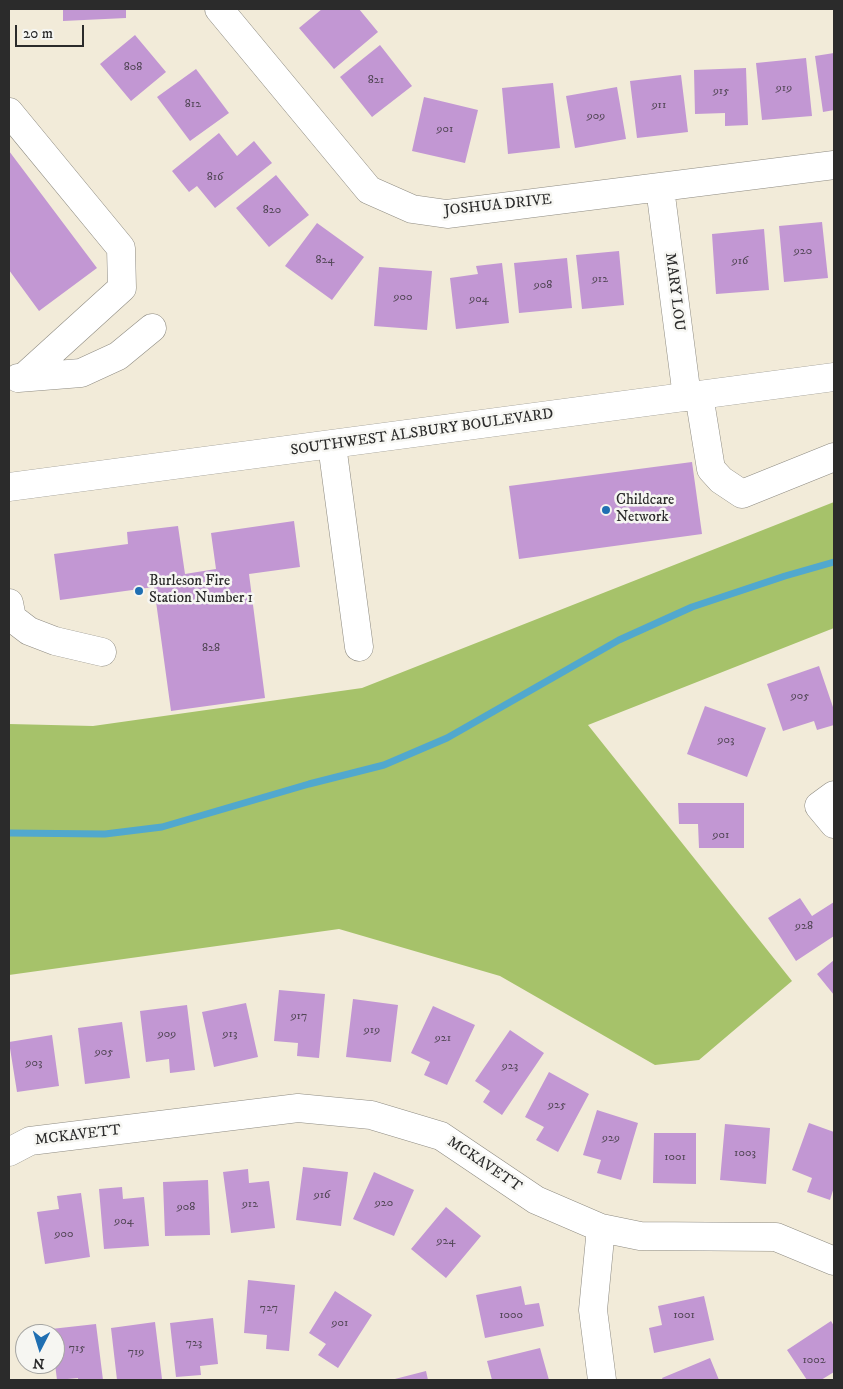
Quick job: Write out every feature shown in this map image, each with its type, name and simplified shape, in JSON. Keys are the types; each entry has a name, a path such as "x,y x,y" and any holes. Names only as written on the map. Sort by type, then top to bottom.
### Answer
{"street":[{"name":"JOSHUA DRIVE","path":"219,9 368,190 412,209 447,214 660,188 834,164"},
{"path":"9,112 121,248 122,288 16,378"},
{"name":"MARY LOU","path":"660,188 693,396 711,469 721,480 742,494 834,457"},
{"path":"16,378 82,372 118,356 152,328"},
{"name":"SOUTHWEST ALSBURY BOULEVARD","path":"9,487 834,378"},
{"path":"332,445 359,647"},
{"path":"9,604 12,618 29,631 55,642 102,652"},
{"name":"MCKAVETT","path":"9,1152 30,1141 298,1108 371,1115 441,1136 536,1200 601,1228 640,1236 776,1237 834,1260"},
{"path":"601,1228 594,1310 602,1380"}],"green space":[{"path":"834,502 834,628 588,725 792,981 699,1060 655,1065 500,976 339,929 9,975 9,724 93,726 362,688"}],"building":[{"path":"63,9 126,9 126,18 63,21"},
{"path":"322,9 359,9 378,32 334,69 299,28"},
{"path":"135,35 166,72 131,101 100,64"},
{"path":"380,45 412,86 372,117 340,77"},
{"path":"834,53 834,110 823,112 815,56"},
{"path":"806,58 812,116 762,120 756,63"},
{"path":"746,68 748,125 725,126 725,113 695,114 694,70"},
{"path":"196,69 229,113 190,141 157,97"},
{"path":"681,75 688,132 637,138 630,81"},
{"path":"553,83 560,148 508,154 502,88"},
{"path":"617,87 626,139 575,148 566,96"},
{"path":"424,97 478,110 465,163 412,151"},
{"path":"219,133 237,156 254,141 272,163 215,208 197,186 189,192 172,171"},
{"path":"9,151 97,268 39,311 9,270"},
{"path":"276,175 309,215 269,247 236,208"},
{"path":"822,222 828,278 784,282 779,226"},
{"path":"317,223 364,257 332,300 285,266"},
{"path":"764,229 769,290 716,294 712,234"},
{"path":"619,251 624,305 582,309 576,255"},
{"path":"567,258 572,308 519,313 514,263"},
{"path":"502,263 509,323 456,329 450,278 478,274 476,266"},
{"path":"379,267 432,271 427,330 374,326"},
{"name":"Childcare Network","path":"692,462 702,534 519,559 509,486"},
{"path":"294,521 300,567 249,574 265,698 171,711 154,587 60,600 54,554 128,544 127,532 178,526 185,574 216,569 211,533"},
{"path":"819,666 834,710 834,725 817,730 814,721 783,731 767,684"},
{"path":"705,706 766,728 747,777 687,754"},
{"path":"678,803 744,803 744,848 699,848 698,824 679,824"},
{"path":"800,898 812,916 834,902 834,936 796,961 768,918"},
{"path":"834,960 834,995 817,974"},
{"path":"279,990 325,994 319,1058 297,1056 298,1043 274,1041"},
{"path":"353,999 398,1005 391,1062 346,1057"},
{"path":"246,1003 258,1057 214,1067 202,1012"},
{"path":"187,1005 195,1070 170,1073 169,1059 146,1062 140,1011"},
{"path":"433,1006 475,1025 447,1085 424,1075 430,1062 411,1053"},
{"path":"122,1022 130,1078 85,1084 78,1028"},
{"path":"510,1030 544,1053 502,1115 483,1102 490,1091 475,1081"},
{"path":"52,1035 59,1086 17,1092 9,1042"},
{"path":"549,1072 589,1094 558,1152 536,1140 544,1127 525,1117"},
{"path":"597,1110 638,1123 621,1180 597,1173 601,1160 583,1155"},
{"path":"809,1123 834,1132 834,1187 830,1200 807,1192 812,1178 792,1170"},
{"path":"725,1124 770,1128 766,1184 720,1180"},
{"path":"654,1133 696,1133 696,1184 653,1183"},
{"path":"303,1167 348,1172 341,1226 296,1220"},
{"path":"248,1169 249,1183 269,1181 275,1228 231,1233 223,1172"},
{"path":"374,1172 414,1190 394,1236 353,1219"},
{"path":"208,1180 210,1235 165,1236 163,1182"},
{"path":"122,1187 123,1199 144,1197 149,1246 104,1249 99,1189"},
{"path":"81,1193 90,1257 45,1264 37,1212 59,1209 57,1196"},
{"path":"446,1207 481,1236 446,1278 411,1249"},
{"path":"248,1280 295,1285 289,1351 266,1349 267,1335 244,1333"},
{"path":"521,1286 525,1305 539,1303 544,1326 485,1338 476,1295"},
{"path":"335,1291 372,1315 338,1368 318,1355 326,1344 309,1333"},
{"path":"704,1296 714,1340 654,1353 649,1328 662,1325 658,1306"},
{"path":"213,1318 218,1364 200,1366 201,1375 176,1377 170,1323"},
{"path":"831,1321 834,1326 834,1372 821,1380 807,1380 787,1350"},
{"path":"155,1322 162,1379 117,1380 111,1328"},
{"path":"96,1324 103,1380 78,1380 78,1378 57,1380 56,1374 65,1374 65,1327"},
{"path":"540,1348 549,1380 492,1380 487,1361"},
{"path":"710,1358 719,1380 663,1380 662,1378"},
{"path":"426,1371 428,1380 391,1380"}],"waterway":[{"path":"9,833 105,834 162,827 309,784 384,765 447,738 619,640 692,607 834,562"}],"place":[{"name":"Childcare Network","path":"606,510"},
{"name":"Burleson Fire Station Number 1","path":"139,591"}]}
